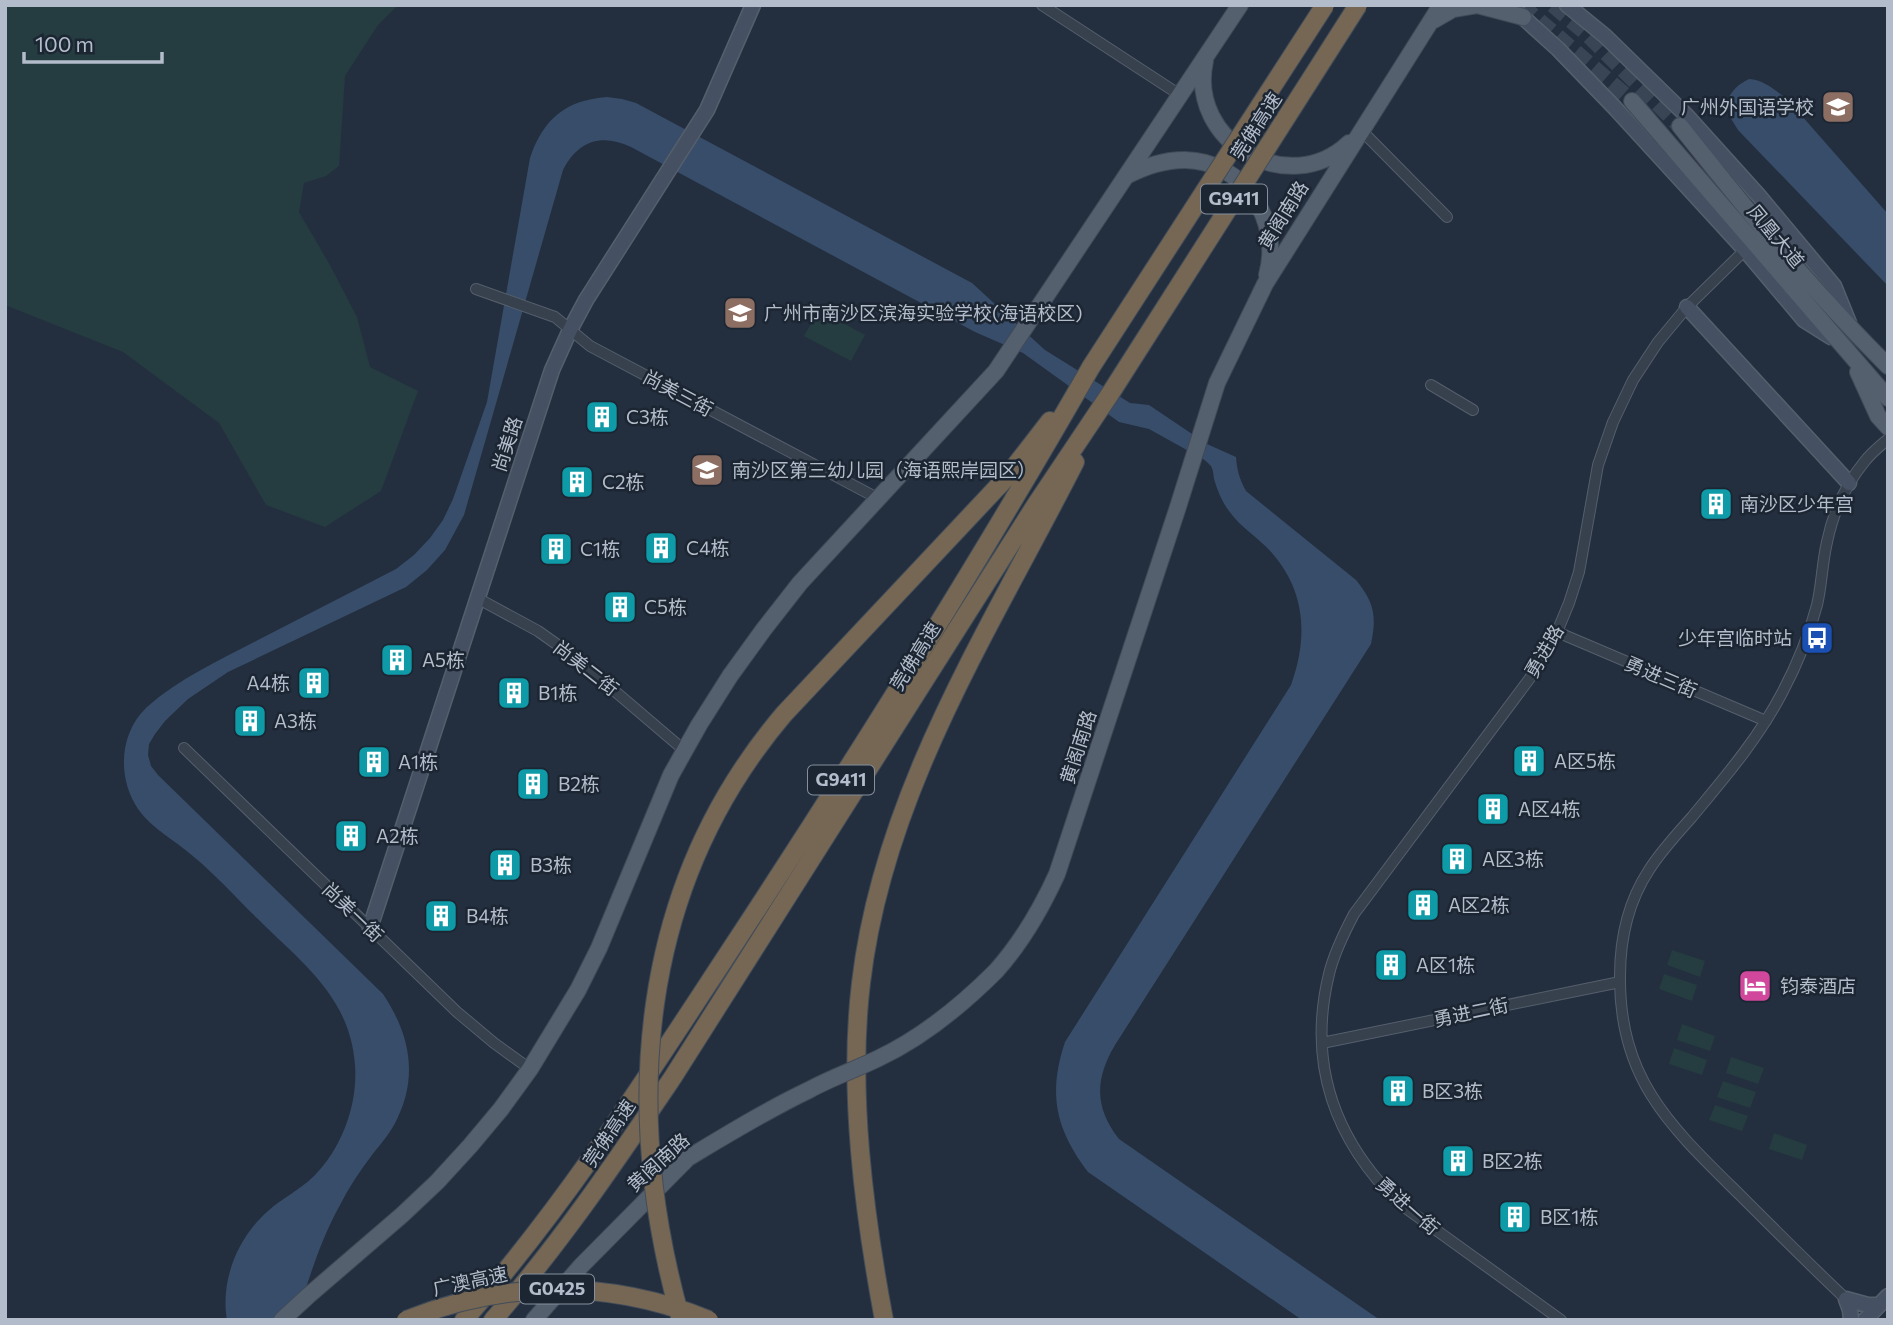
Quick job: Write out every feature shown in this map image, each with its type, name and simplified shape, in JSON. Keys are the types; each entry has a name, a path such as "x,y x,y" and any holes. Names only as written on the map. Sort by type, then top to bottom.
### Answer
{"highway":[{"name":"莞佛高速","path":"464,1320 563,1198 656,1063 826,805 1019,492 1091,367 1325,5"},
{"name":"莞佛高速","path":"493,1320 559,1240 673,1077 1042,511 1110,394 1358,5"},
{"path":"681,1320 663,1242 649,1131 653,1011 672,919 685,883 715,815 760,742 784,713 1005,479 1091,367"},
{"path":"884,1320 869,1230 859,1132 858,1025 867,942 886,865 930,744 1042,511"},
{"name":"广澳高速","path":"406,1320 456,1302 549,1288 627,1295 658,1302 709,1320"}],"main road":[{"path":"282,1320 437,1182 470,1146 530,1069 555,1030 594,958 671,775 730,676 764,629 823,558 996,371 1240,5"},
{"name":"黄阁南路","path":"534,1320 580,1266 688,1158 787,1100 905,1044 949,1014 996,971 1026,933 1057,874 1217,383 1265,284 1441,5"},
{"path":"1429,24 1453,9 1467,6 1488,7 1523,17"},
{"path":"1207,55 1202,76 1212,119 1225,137 1242,151 1262,161 1283,165 1306,164 1327,158 1346,146 1361,130"},
{"name":"凤凰大道","path":"1632,101 1888,398"},
{"name":"凤凰大道","path":"1681,126 1750,213 1888,366"},
{"path":"1126,176 1166,161 1188,160 1228,172 1244,185 1258,202 1267,221 1271,242 1265,284"},
{"path":"1865,343 1888,354"},
{"path":"1851,357 1878,416 1888,427"}],"street":[{"name":"尚美路","path":"370,928 545,389 586,300 707,110 753,5"},
{"path":"1042,5 1180,95"},
{"path":"1508,5 1558,49 1596,89 1745,250 1804,320 1836,340"},
{"path":"1567,5 1605,36 1677,106 1759,196 1834,286 1851,328"},
{"path":"1361,130 1447,218"},
{"name":"勇进路","path":"1322,1043 1323,1002 1330,972 1340,942 1354,914 1530,678 1557,632 1579,572 1598,465 1613,422 1633,380 1652,351 1688,307 1745,250"},
{"name":"尚美三街","path":"476,289 555,317 590,346 879,499"},
{"path":"1688,307 1849,483"},
{"path":"1431,385 1473,410"},
{"path":"1851,1320 1846,1299 1685,1142 1657,1107 1629,1047 1622,1015 1620,959 1626,925 1647,872 1740,759 1782,693 1808,634 1817,603 1826,544 1849,483 1866,460 1888,439"},
{"name":"尚美二街","path":"477,598 538,631 576,658 685,751"},
{"name":"勇进三街","path":"1557,632 1766,721"},
{"name":"尚美一街","path":"184,748 457,1013 530,1069"},
{"name":"勇进二街","path":"1322,1043 1620,982"},
{"name":"勇进一街","path":"1322,1043 1329,1088 1337,1115 1363,1163 1380,1185 1422,1221 1561,1320"},
{"path":"1846,1299 1868,1305 1884,1301"},
{"path":"1865,1320 1884,1301"}],"green space":[{"path":"5,5 398,5 378,25 345,76 339,166 326,176 304,183 299,212 357,317 370,367 418,391 381,491 325,527 266,505 219,423 123,352 5,305"},
{"path":"819,310 865,335 851,361 804,336"},
{"path":"1672,950 1705,961 1700,977 1667,965"},
{"path":"1664,974 1697,985 1692,1001 1659,989"},
{"path":"1682,1024 1715,1036 1710,1051 1677,1040"},
{"path":"1674,1048 1707,1060 1702,1075 1669,1064"},
{"path":"1731,1057 1764,1068 1758,1084 1726,1073"},
{"path":"1723,1081 1756,1092 1750,1108 1717,1097"},
{"path":"1715,1105 1748,1116 1742,1131 1709,1120"},
{"path":"1774,1133 1807,1145 1802,1160 1769,1149"}],"water":[{"path":"1749,79 1764,83 1787,99 1888,214 1888,286 1738,130 1726,103 1735,88"},
{"path":"607,97 636,103 972,283 1045,350 1130,403 1149,405 1207,444 1236,457 1239,475 1246,491 1356,580 1367,595 1374,617 1371,644 1115,1045 1108,1057 1100,1093 1105,1116 1119,1139 1380,1320 1302,1320 1088,1172 1068,1141 1058,1110 1057,1078 1065,1042 1291,685 1300,650 1301,616 1292,583 1283,568 1272,553 1229,511 1214,480 1212,468 1204,460 1149,429 1119,422 1023,353 975,332 631,147 600,140 583,146 563,170 464,515 445,550 427,570 406,587 228,672 188,699 165,721 149,744 151,766 158,775 383,994 400,1026 408,1058 407,1091 402,1108 392,1129 343,1198 315,1261 296,1320 227,1320 226,1290 229,1275 248,1233 268,1211 314,1176 340,1139 354,1095 355,1065 351,1041 334,1001 307,967 211,872 157,829 138,809 131,797 124,770 126,743 138,718 147,707 173,687 396,569 430,538 453,499 487,402 530,158 535,144 549,122 568,107"}],"tunnel":[{"path":"1521,5 1632,101"},
{"path":"1553,5 1586,33 1680,126"}],"place":[{"name":"广州外国语学校","path":"1838,107"},
{"name":"广州市南沙区滨海实验学校(海语校区)","path":"740,313"},
{"name":"C3栋","path":"602,417"},
{"name":"南沙区第三幼儿园（海语熙岸园区）","path":"707,470"},
{"name":"C2栋","path":"577,482"},
{"name":"南沙区少年宫","path":"1716,504"},
{"name":"C4栋","path":"661,548"},
{"name":"C1栋","path":"556,549"},
{"name":"C5栋","path":"620,607"},
{"name":"少年宫临时站","path":"1817,638"},
{"name":"A5栋","path":"397,660"},
{"name":"A4栋","path":"314,683"},
{"name":"B1栋","path":"514,693"},
{"name":"A3栋","path":"250,721"},
{"name":"A区5栋","path":"1529,761"},
{"name":"A1栋","path":"374,762"},
{"name":"B2栋","path":"533,784"},
{"name":"A区4栋","path":"1493,809"},
{"name":"A2栋","path":"351,836"},
{"name":"A区3栋","path":"1457,859"},
{"name":"B3栋","path":"505,865"},
{"name":"A区2栋","path":"1423,905"},
{"name":"B4栋","path":"441,916"},
{"name":"A区1栋","path":"1391,965"},
{"name":"钧泰酒店","path":"1755,986"},
{"name":"B区3栋","path":"1398,1091"},
{"name":"B区2栋","path":"1458,1161"},
{"name":"B区1栋","path":"1515,1217"}]}
